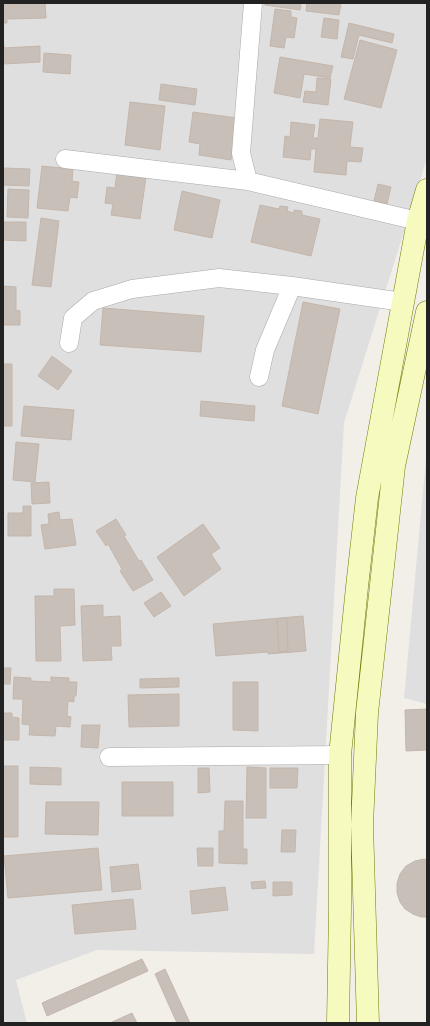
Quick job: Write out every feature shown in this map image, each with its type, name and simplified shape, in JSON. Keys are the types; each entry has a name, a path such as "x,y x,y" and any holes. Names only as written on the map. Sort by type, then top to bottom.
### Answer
{"main road":[{"path":"338,1023 340,755 357,587 367,498 418,221 427,190"},
{"path":"368,1023 362,825 367,713 394,466 427,312"}],"street":[{"path":"248,181 241,153 253,3"},
{"path":"64,159 248,181 418,221"},
{"path":"69,343 74,318 93,301 132,289 219,278 292,286 403,302"},
{"path":"259,377 264,350 292,286"},
{"path":"109,757 340,755"}],"shaded area":[{"path":"3,3 427,3 427,158 344,423 314,954 97,950 16,980 27,1023 3,1023"},
{"path":"427,448 427,704 404,698"}],"building":[{"path":"3,3 45,3 46,18 7,19 7,23 3,23"},
{"path":"265,3 301,3 300,10 265,5"},
{"path":"307,3 341,3 339,15 306,11"},
{"path":"275,9 291,11 291,17 297,18 294,38 286,37 284,48 270,46"},
{"path":"324,18 339,20 337,39 321,37"},
{"path":"349,23 394,34 392,43 359,35 353,59 341,57"},
{"path":"3,34 4,48 40,46 40,62 3,64"},
{"path":"360,40 397,50 381,108 344,99"},
{"path":"44,53 71,55 70,74 43,72"},
{"path":"280,57 333,66 330,78 304,74 300,98 274,93"},
{"path":"317,78 331,79 328,105 303,102 305,91 316,92"},
{"path":"161,84 197,89 195,105 159,100"},
{"path":"130,102 165,106 160,150 125,145"},
{"path":"193,112 237,118 231,160 199,155 200,144 189,142"},
{"path":"320,119 353,122 350,147 363,148 361,162 347,161 346,175 314,172 316,149 311,149 310,160 283,157 285,136 290,137 291,122 315,125 313,138 318,138"},
{"path":"42,166 73,169 72,181 79,182 77,198 70,197 68,211 37,208"},
{"path":"3,168 30,169 29,186 3,185"},
{"path":"117,172 146,177 140,219 111,215 113,204 105,203 107,187 115,188"},
{"path":"378,184 391,187 387,204 374,201"},
{"path":"8,189 29,190 28,218 7,217"},
{"path":"182,191 220,200 212,238 174,230"},
{"path":"260,205 279,209 280,206 288,207 287,211 294,213 294,210 302,211 302,215 320,219 311,256 251,242"},
{"path":"41,218 59,221 51,287 32,285"},
{"path":"3,222 26,222 26,241 3,240"},
{"path":"3,286 16,287 16,310 20,311 20,325 3,325"},
{"path":"303,302 340,309 318,414 282,406"},
{"path":"103,308 204,316 201,352 100,345"},
{"path":"52,356 72,371 58,390 38,376"},
{"path":"3,364 12,364 12,426 3,426"},
{"path":"201,401 255,406 254,421 200,416"},
{"path":"24,406 74,410 71,440 21,436"},
{"path":"16,442 39,444 35,482 13,480"},
{"path":"49,482 50,503 32,504 31,483"},
{"path":"23,506 31,506 31,536 8,536 8,513 23,513"},
{"path":"59,512 60,520 72,519 76,545 45,549 41,525 49,524 48,514"},
{"path":"116,519 139,561 141,560 153,580 133,591 120,571 122,569 108,544 106,546 96,531"},
{"path":"203,524 220,548 211,554 221,569 184,596 157,557"},
{"path":"54,589 74,589 75,625 60,626 61,661 36,661 35,596 54,596"},
{"path":"161,592 171,606 154,617 144,603"},
{"path":"103,605 103,617 120,616 121,646 111,646 112,660 83,661 81,606"},
{"path":"303,616 306,651 216,656 213,624"},
{"path":"287,618 288,651 279,652 277,619"},
{"path":"3,668 11,668 10,684 3,684"},
{"path":"14,677 31,678 31,681 51,682 51,677 69,678 69,682 77,682 74,702 68,701 67,716 71,717 70,727 56,726 55,736 29,735 30,725 22,724 23,699 13,699"},
{"path":"179,678 179,687 140,688 140,679"},
{"path":"233,682 258,682 258,731 233,730"},
{"path":"179,694 179,726 129,727 128,695"},
{"path":"427,709 427,750 406,751 405,710"},
{"path":"3,713 12,713 12,717 19,718 19,740 3,740"},
{"path":"82,725 100,725 98,748 81,747"},
{"path":"3,766 18,766 18,837 3,837"},
{"path":"30,767 61,768 61,785 30,784"},
{"path":"247,767 266,768 266,818 246,818"},
{"path":"198,768 209,768 210,792 198,793"},
{"path":"270,768 298,768 297,788 270,788"},
{"path":"122,782 173,782 173,816 122,816"},
{"path":"225,801 243,801 243,849 247,849 247,864 219,863 219,831 224,831"},
{"path":"46,802 99,802 98,835 45,834"},
{"path":"282,830 296,830 295,852 281,852"},
{"path":"98,848 102,890 8,898 4,856"},
{"path":"197,848 213,848 213,866 198,866"},
{"path":"424,859 427,860 427,917 421,917 405,909 400,902 397,893 397,883 400,874 406,866 415,861"},
{"path":"138,864 141,889 112,892 110,867"},
{"path":"265,881 266,888 252,889 251,882"},
{"path":"273,882 292,882 292,895 273,896"},
{"path":"225,887 228,910 192,914 190,891"},
{"path":"133,899 136,929 75,934 72,905"},
{"path":"142,959 148,971 47,1016 42,1003"},
{"path":"165,969 190,1023 177,1023 155,974"},
{"path":"132,1013 137,1023 110,1023"}]}
